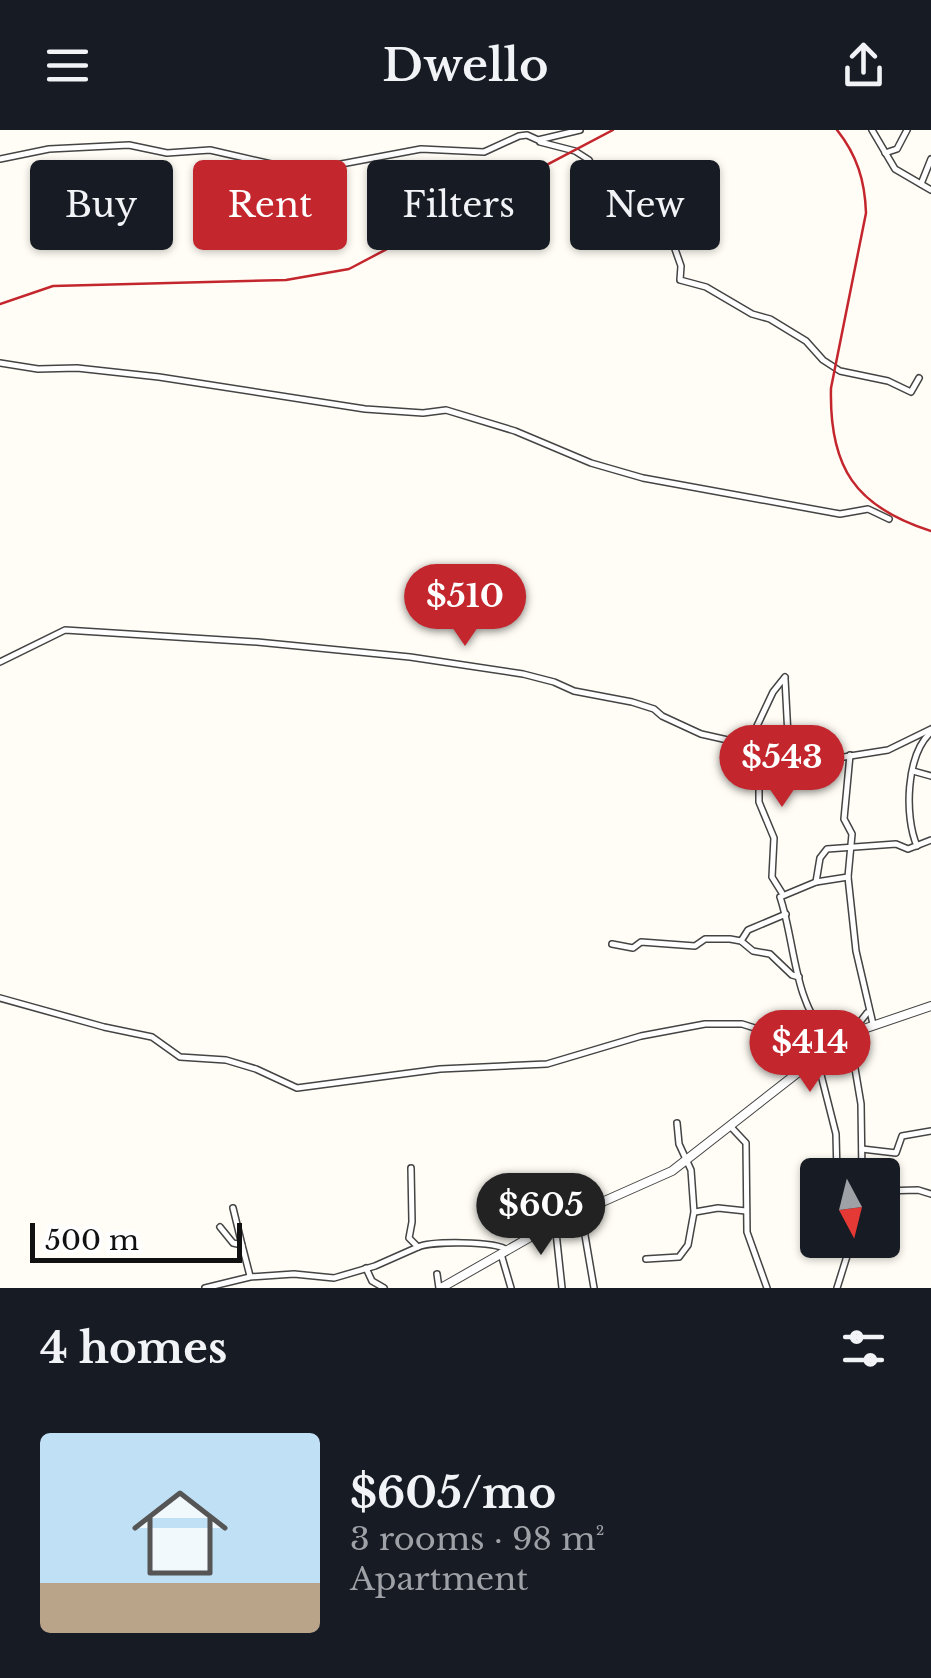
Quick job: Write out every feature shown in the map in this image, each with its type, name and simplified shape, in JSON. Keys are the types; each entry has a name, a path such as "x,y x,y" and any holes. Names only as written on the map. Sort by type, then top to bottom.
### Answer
{"street":[{"path":"538,140 580,130"},
{"path":"872,130 898,173 931,190"},
{"path":"885,152 897,149 907,130"},
{"path":"0,159 49,150 129,145 167,152 210,150 271,164 320,168 421,149 484,152 521,135 575,151 590,160 607,197 635,212 664,218 681,265 682,281 700,284 752,314 770,319 804,340 841,372 888,382 911,392 919,378"},
{"path":"921,185 931,160"},
{"path":"0,363 159,377 370,409 420,413 446,410 643,478 840,514 870,509 889,519"},
{"path":"0,662 64,630 250,642 491,668 554,682 600,698 632,702 701,734 748,746 766,755 824,760 895,748 931,730"},
{"path":"748,746 774,690 785,678 790,755"},
{"path":"917,846 909,810 913,770 916,750 931,730"},
{"path":"850,755 844,820 852,834 848,878 856,951 873,1024"},
{"path":"741,762 758,773 759,802 774,838 772,877 782,894 790,948 818,1026 818,1037"},
{"path":"913,770 931,776"},
{"path":"816,882 824,850 896,844 908,849 931,840"},
{"path":"782,894 816,882 848,878"},
{"path":"741,942 748,930 786,914"},
{"path":"612,944 635,948 641,942 697,946 702,940 714,938 741,942 753,951 770,954 799,977"},
{"path":"0,998 152,1036 180,1057 226,1060 297,1088 440,1069 547,1064 630,1039 705,1024 742,1024 774,1034 848,1034"},
{"path":"818,1026 840,1018 862,1021 868,1005"},
{"path":"437,1274 440,1288 457,1284 554,1224 662,1176 688,1160 848,1034 931,1006"},
{"path":"818,1026 828,1036"},
{"path":"848,1034 860,1093 862,1158"},
{"path":"816,1056 836,1134 837,1158"},
{"path":"646,1260 680,1256 688,1244 694,1212 688,1160 679,1144 678,1123"},
{"path":"731,1126 746,1143 748,1234 767,1288"},
{"path":"862,1149 896,1153 902,1136 931,1131"},
{"path":"411,1168 412,1222 408,1238 418,1247"},
{"path":"900,1190 931,1194"},
{"path":"233,1208 250,1277"},
{"path":"694,1212 721,1208 746,1211"},
{"path":"581,1212 594,1288"},
{"path":"554,1224 562,1288"},
{"path":"220,1228 233,1243 242,1245"},
{"path":"210,1287 250,1277 294,1274 326,1279 430,1243 490,1243 500,1244 504,1252 511,1288"},
{"path":"836,1288 846,1258"},
{"path":"366,1268 372,1281 384,1288"},
{"path":"263,1278 264,1286"}],"railway":[{"path":"0,304 53,286 286,280 349,269 613,130"},
{"path":"837,130 859,169 866,213 831,388 835,440 842,462 865,496 883,510 931,531"}]}
